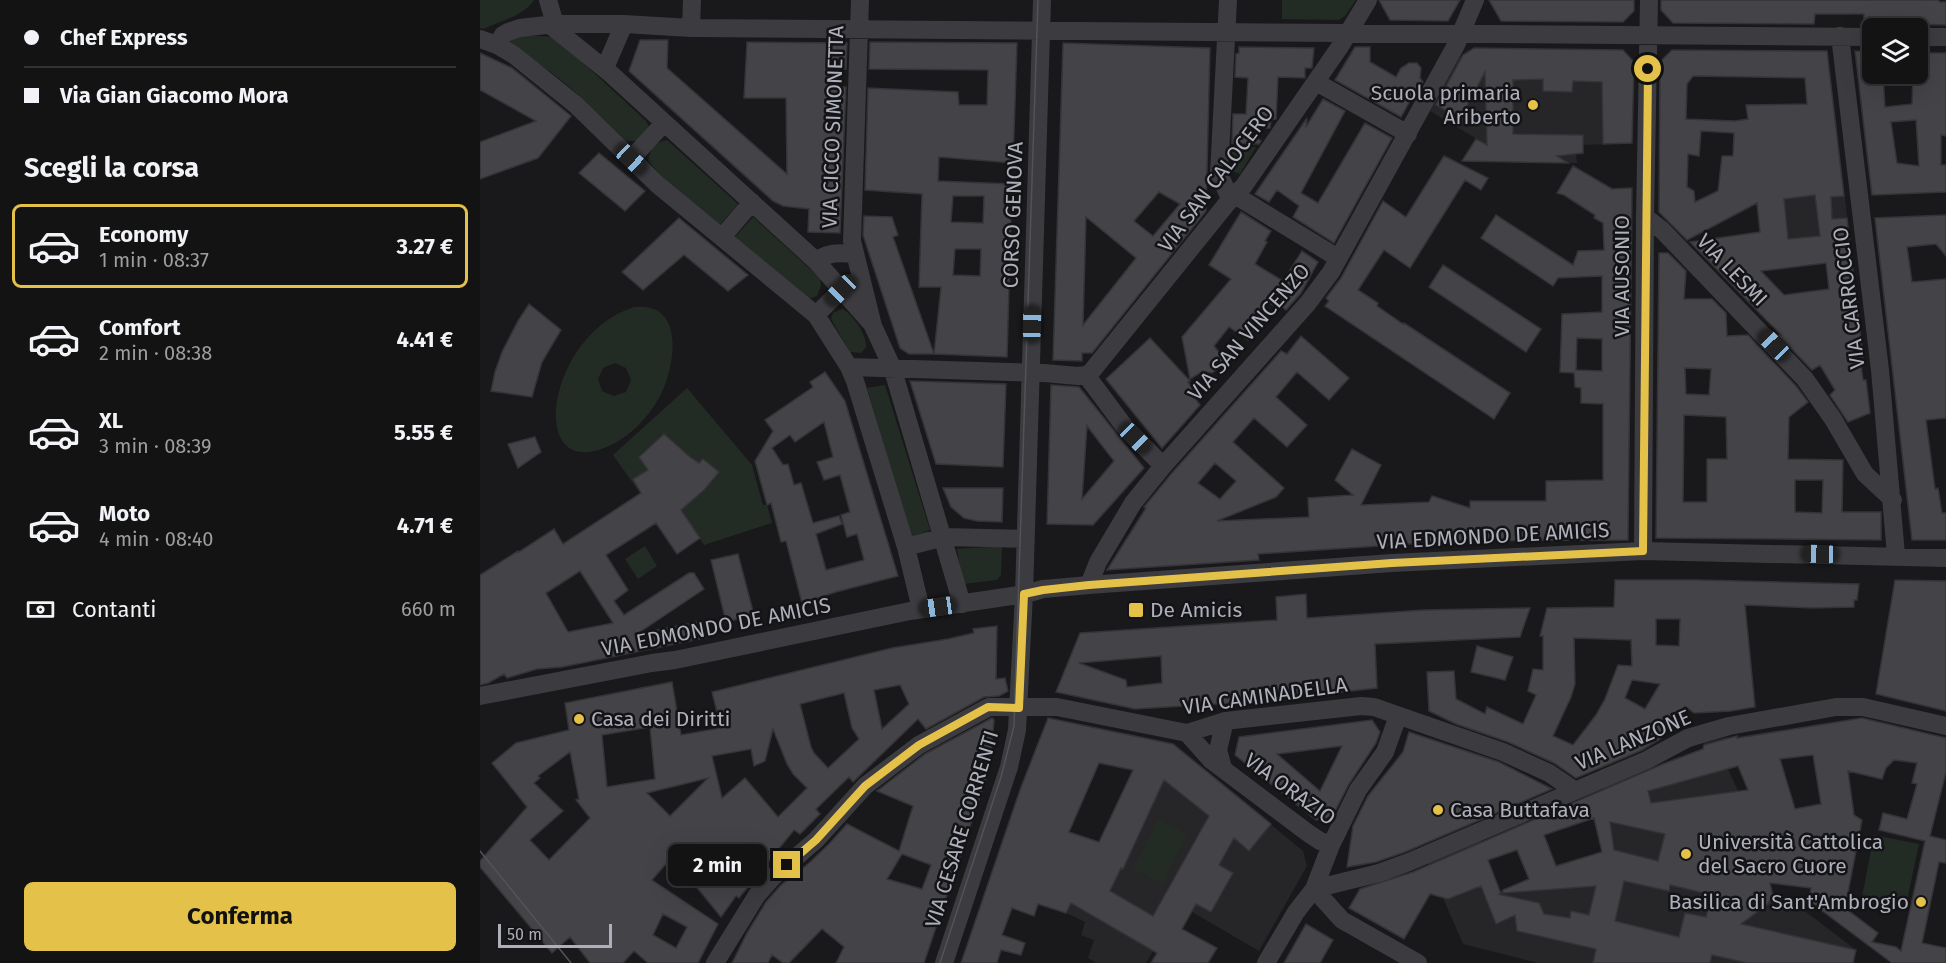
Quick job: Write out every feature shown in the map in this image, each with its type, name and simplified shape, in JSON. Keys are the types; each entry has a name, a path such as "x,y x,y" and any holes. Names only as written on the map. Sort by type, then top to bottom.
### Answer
{"street":[{"path":"548,0 552,24 605,68 816,261 873,326 892,367 962,604"},
{"path":"691,27 692,0"},
{"name":"VIA CICCO SIMONETTA","path":"860,0 852,241 873,326"},
{"name":"CORSO GENOVA","path":"1024,594 1042,0"},
{"path":"1228,0 1220,174 1228,194 1338,258"},
{"name":"VIA SAN CALOCERO","path":"1086,375 1095,369 1233,196 1243,187 1316,82 1368,0"},
{"name":"VIA SAN VINCENZO","path":"1089,585 1098,562 1132,502 1308,303 1331,272 1462,33 1475,0"},
{"name":"VIA AUSONIO","path":"1643,551 1649,0"},
{"path":"497,45 502,35 508,32 552,24 1862,37"},
{"path":"605,68 624,24"},
{"name":"VIA CARROCCIO","path":"1840,36 1880,370 1896,555"},
{"path":"1928,37 1946,37"},
{"path":"480,39 497,45 514,55 576,105 658,184 816,315 849,367 906,547 921,609"},
{"path":"1316,82 1408,134"},
{"path":"631,159 664,123"},
{"path":"723,236 752,202"},
{"name":"VIA LESMI","path":"1645,217 1662,230 1790,361 1814,390 1865,474 1893,500"},
{"path":"816,261 834,253 844,252 855,255"},
{"path":"816,315 841,290"},
{"path":"849,367 1086,375 1124,426 1163,465"},
{"path":"906,547 944,537 1025,539"},
{"name":"VIA EDMONDO DE AMICIS","path":"480,696 675,660 921,609 1089,585 1392,563 1643,551 1896,555 1946,558"},
{"name":"VIA CESARE CORRENTI","path":"944,963 1015,743 1019,708 1024,594"},
{"name":"VIA CAMINADELLA","path":"715,963 757,895 816,840 865,786 919,745 988,707 1057,707 1187,733 1226,721 1361,706 1374,707 1503,752 1549,774 1574,790"},
{"name":"VIA LANZONE","path":"1314,889 1379,873 1409,862 1647,760 1688,738 1729,726 1836,706 1863,706 1946,726"},
{"path":"1266,963 1296,912 1314,889 1331,845 1358,790 1385,752 1398,716"},
{"name":"VIA ORAZIO","path":"1223,768 1218,750 1226,721"},
{"name":"VIA ORAZIO","path":"1187,733 1211,760 1308,833 1331,845"},
{"path":"1314,889 1342,921 1418,963"}],"shaded area":[{"path":"480,0 534,0 530,6 511,18 483,29 480,28"},
{"path":"1282,0 1356,0 1345,16 1339,20 1282,19"},
{"path":"517,35 555,37 646,121 649,127 644,138 626,141 564,83 542,66 515,50 510,41"},
{"name":"Scuola primaria Ariberto","path":"1474,48 1623,50 1634,62 1632,143 1584,145 1583,153 1576,154 1577,163 1508,162 1487,145 1430,111 1459,58"},
{"path":"667,140 738,204 718,227 674,189 648,161 653,147"},
{"path":"1232,146 1256,147 1240,174 1232,171"},
{"path":"1843,179 1850,246 1763,256 1767,188"},
{"path":"753,217 820,278 821,285 817,296 803,298 735,237"},
{"path":"634,307 651,308 663,315 669,326 672,355 665,386 645,419 619,441 584,452 566,445 557,427 557,402 565,374 581,346 604,323","holes":["615,363 626,368 631,380 626,392 614,396 602,391 598,379 603,368"]},
{"path":"842,309 854,320 864,337 866,347 861,353 850,352 831,319 833,313"},
{"path":"885,385 930,530 911,537 867,388"},
{"path":"687,388 752,465 763,505 767,505 772,523 704,545 672,496 652,510 613,455"},
{"path":"645,546 657,566 638,579 625,559"},
{"path":"1002,546 1001,575 997,580 963,584 957,549"},
{"name":"Università Cattolica del Sacro Cuore","path":"1728,737 1738,766 1728,769 1738,791 1773,896 1782,903 1789,899 1856,950 1853,963 1538,963 1463,944 1426,859 1479,837 1500,891 1529,879 1534,891 1596,886 1614,850 1602,788 1703,749 1704,743"},
{"path":"1173,744 1303,851 1307,866 1259,951 1192,912 1166,958 1153,951 1146,963 1096,963 1088,958 1094,940 1081,935 1085,922 1066,913 1131,774 1136,776"},
{"path":"1158,819 1187,834 1162,884 1133,870"},
{"path":"1874,835 1919,844 1905,910 1861,902"}],"building":[{"path":"1379,0 1460,0 1448,21 1390,20"},
{"path":"1489,0 1634,0 1634,11 1623,22 1501,21"},
{"path":"1661,0 1938,0 1946,2 1946,25 1928,25 1928,18 1864,18 1864,14 1815,14 1814,24 1673,23 1661,10"},
{"path":"640,40 668,40 667,68 787,174 786,98 744,98 747,42 847,43 846,69 840,69 839,87 846,87 840,233 808,232 809,209 783,206 773,201 629,71"},
{"path":"870,42 1017,43 1013,163 939,157 938,181 1012,184 1007,357 934,354 941,287 919,287 922,194 865,190 868,88 958,92 959,105 987,105 988,70 869,69","holes":["953,196 984,196 983,223 951,222","955,249 981,249 980,276 953,275"]},
{"path":"1063,43 1210,48 1206,211 1092,353 1082,353 1082,361 1053,360","holes":["1159,192 1180,204 1153,236 1134,221","1086,217 1136,258 1083,325"]},
{"path":"1239,47 1314,48 1312,68 1305,68 1305,78 1278,77 1276,119 1271,120 1270,128 1244,129 1261,141 1259,144 1232,143 1233,114 1246,114 1248,78 1235,77 1236,54 1239,53"},
{"path":"1355,47 1370,47 1370,62 1396,77 1401,68 1409,63 1417,63 1421,68 1420,78 1423,82 1401,117 1335,80"},
{"name":"Scuola primaria Ariberto","path":"1474,48 1623,50 1634,62 1632,143 1603,144 1602,82 1573,81 1572,92 1543,91 1543,79 1513,80 1513,134 1583,135 1583,153 1557,156 1568,163 1462,161 1476,139 1487,145 1485,72 1460,119 1436,105 1463,55"},
{"path":"1672,50 1827,51 1844,196 1831,197 1832,219 1847,218 1863,357 1860,357 1863,380 1866,380 1870,413 1848,422 1830,395 1835,390 1820,365 1812,370 1690,242 1760,232 1757,203 1687,240 1659,212 1660,62","holes":["1693,76 1805,78 1807,104 1746,105 1748,119 1735,121 1686,119 1687,84","1701,131 1734,133 1733,156 1722,156 1718,191 1695,202 1694,191 1687,187 1688,154 1699,156","1815,195 1820,236 1788,239 1784,199","1826,263 1829,289 1784,295 1761,271"]},
{"path":"1855,51 1862,51 1862,84 1884,84 1885,107 1912,104 1913,84 1928,84 1928,53 1946,53 1946,136 1941,135 1941,165 1946,165 1946,192 1872,195","holes":["1916,120 1919,166 1897,163 1891,122"]},
{"path":"480,53 512,68 571,116 538,158 480,179 480,142 536,121 480,90"},
{"path":"1323,99 1345,111 1301,193 1318,203 1365,123 1392,138 1334,243 1293,217 1299,206 1277,190 1269,202 1255,194 1307,118 1306,127"},
{"path":"599,153 645,191 625,211 579,173"},
{"path":"1444,156 1488,178 1481,190 1465,180 1410,268 1384,250 1358,290 1403,324 1510,393 1494,419 1325,306 1329,301 1326,298 1341,278 1383,201 1406,217"},
{"path":"1573,166 1612,189 1632,188 1628,540 1454,541 1258,554 1259,560 1107,570 1146,508 1144,507 1172,473 1281,351 1287,354 1301,336 1349,378 1329,400 1297,372 1276,397 1307,425 1287,447 1254,418 1233,442 1284,488 1276,497 1217,521 1309,517 1308,498 1353,495 1335,480 1352,449 1381,465 1361,505 1429,502 1432,496 1470,508 1470,501 1546,501 1546,481 1603,480 1603,404 1581,403 1581,388 1575,387 1574,373 1560,372 1562,314 1602,312 1602,276 1558,278 1553,286 1481,238 1496,215 1573,265 1578,251 1604,250 1603,223 1594,218 1595,215 1557,193","holes":["1577,338 1602,339 1602,371 1576,370","1215,463 1236,481 1220,499 1198,483"]},
{"path":"1241,212 1271,231 1255,264 1283,281 1302,251 1318,262 1301,293 1286,310 1281,306 1279,309 1266,301 1258,315 1256,327 1248,340 1229,327 1214,346 1227,362 1212,373 1203,371 1190,379 1182,337 1231,279 1209,265"},
{"path":"1946,215 1946,256 1936,244 1907,247 1912,282 1946,279 1946,418 1926,420 1935,489 1938,488 1942,513 1946,513 1946,540 1912,540 1875,218"},
{"path":"864,216 892,217 898,235 893,237 934,354 909,354 900,348 863,235"},
{"path":"679,218 748,275 728,291 684,255 643,290 622,272"},
{"path":"1659,253 1668,253 1686,271 1684,299 1712,299 1726,313 1727,336 1748,335 1808,402 1789,417 1788,459 1843,460 1842,512 1881,512 1881,540 1656,538","holes":["1685,368 1711,369 1709,395 1686,394","1684,415 1726,417 1727,459 1707,459 1707,502 1683,502","1795,480 1823,480 1822,513 1795,512"]},
{"path":"1443,265 1541,329 1526,352 1429,287"},
{"path":"529,304 561,330 542,362 532,397 491,391 502,352"},
{"path":"1150,338 1190,381 1188,382 1194,391 1191,393 1200,405 1162,448 1106,379"},
{"path":"825,372 845,401 898,576 802,603 786,541 781,542 771,503 767,505 755,461 773,431 765,420 813,387 810,382","holes":["824,422 833,457 817,462 824,480 840,475 850,512 841,515 847,537 857,534 864,560 826,570 816,534 842,524 839,516 813,523 801,483 794,485 788,464 783,465 772,448 790,435 795,442"]},
{"path":"910,381 1006,384 1003,467 936,464"},
{"path":"1051,385 1079,387 1144,468 1093,525 1047,524","holes":["1087,426 1114,461 1082,499"]},
{"path":"664,434 690,457 699,463 703,459 719,472 704,490 681,510 700,538 677,554 656,523 606,555 628,590 614,601 624,615 689,573 694,573 704,589 637,634 707,620 710,637 562,667 537,669 507,678 504,674 480,685 480,575 554,529 563,544 641,493 633,479 648,470 639,457","holes":["580,571 613,623 568,632 546,593"]},
{"path":"535,437 541,452 518,468 508,444"},
{"path":"943,488 1003,488 1002,522 964,518 951,507"},
{"path":"738,554 754,615 726,622 711,560"},
{"path":"1615,580 1859,584 1854,607 1745,605 1755,707 1694,713 1685,706 1660,739 1642,750 1576,778 1554,763 1508,742 1456,724 1429,711 1427,672 1454,671 1456,699 1485,714 1487,707 1523,724 1536,695 1528,691 1533,669 1543,670 1543,636 1540,636 1547,608 1614,607","holes":["1656,619 1680,619 1679,646 1656,645","1574,638 1631,640 1632,666 1618,665 1605,699 1573,745 1553,736 1575,684","1632,680 1660,684 1645,709 1625,698"]},
{"path":"1895,580 1946,581 1946,711 1876,694"},
{"path":"1306,594 1307,618 1424,610 1530,608 1520,637 1375,644 1377,688 1249,702 1135,709 1056,692 1080,633 1277,620 1276,597","holes":["1161,656 1162,683 1127,687 1126,680 1079,663"]},
{"path":"997,626 996,679 1005,678 1008,691 999,696 984,697 926,729 918,719 853,782 849,777 816,809 820,814 800,834 794,830 739,898 736,896 721,917 672,857 652,880 718,924 698,963 648,963 634,951 623,963 590,963 570,937 552,953 480,867 480,861 527,807 492,763 516,743 569,730 565,703 672,682 681,735 721,728 712,692 892,648 974,633 973,629","holes":["900,685 909,704 882,729 874,690","844,693 852,728 859,739 828,768 811,747 800,704","650,727 655,779 607,787 602,735","773,729 787,764 807,788 778,817 745,778 722,798 712,756 751,749 754,766 765,761","570,752 579,799 576,800 590,818 549,860 530,840 563,811 534,783 540,778 538,776","708,778 670,816 647,793","663,914 687,927 676,948 653,935"]},
{"path":"1477,646 1513,657 1505,680 1471,672"},
{"path":"992,718 994,720 990,767 924,963 836,963 844,947 822,929 789,963 783,963 772,955 768,963 732,963 766,902 781,885 829,844 847,824 899,851 913,806 877,791 925,754","holes":["902,854 931,865 922,889 887,879"]},
{"path":"1048,718 1173,744 1271,824 1249,851 1234,838 1219,865 1233,873 1211,912 1196,904 1182,929 1217,948 1208,963 1151,963 1157,953 1071,903 1066,913 1038,904 1034,916 1012,908 1002,935 1025,943 1021,955 1001,950 997,963 961,963 1020,790","holes":["1099,763 1133,770 1099,842 1069,832","1164,780 1209,816 1153,916 1110,891 1121,868 1123,869"]},
{"path":"1862,718 1946,738 1946,772 1930,836 1946,840 1946,863 1939,862 1922,943 1946,948 1946,963 1892,963 1809,901 1811,888 1770,883 1773,896 1768,904 1741,924 1856,950 1853,963 1747,963 1712,955 1710,963 1593,963 1596,949 1517,931 1515,915 1496,924 1481,886 1448,899 1430,894 1404,939 1349,908 1360,889 1413,872 1663,764 1703,749 1704,745 1737,736 1737,738","holes":["1813,755 1821,804 1795,809 1780,759","1894,760 1917,763 1912,783 1917,784 1907,819 1883,813 1879,830 1925,841 1901,951 1896,947 1872,942 1878,933 1845,908 1862,820 1854,815 1848,771 1882,779 1886,768","1738,766 1748,790 1651,803 1648,791","1594,818 1602,852 1556,866 1544,835","1610,822 1665,834 1658,861 1614,850","1517,850 1529,879 1503,890 1503,893 1596,886 1589,915 1571,911 1570,918 1544,914 1539,903 1498,894 1501,894 1488,860","1624,881 1669,891 1670,885 1712,895 1706,917 1685,913 1679,937 1615,921"]},
{"path":"1372,720 1380,732 1376,743 1349,784 1332,817 1316,820 1235,755 1239,737","holes":["1342,746 1320,791 1277,754"]},
{"path":"1409,732 1499,762 1552,789 1405,852 1376,862 1347,867 1353,826 1368,796 1403,752"},
{"path":"1306,924 1333,940 1320,963 1284,963"}],"tram line":[{"path":"940,963 1001,777 1014,726 1038,0"},
{"path":"480,851 571,963"}],"place":[{"name":"Scuola primaria Ariberto","path":"1533,105"},
{"name":"De Amicis","path":"1136,610"},
{"name":"Casa dei Diritti","path":"579,719"},
{"name":"Casa Buttafava","path":"1438,810"},
{"name":"Università Cattolica del Sacro Cuore","path":"1686,854"},
{"name":"Basilica di Sant'Ambrogio","path":"1921,902"}],"route":[{"path":"787,865 816,840 865,786 919,745 988,707 1019,708 1024,594 1089,585 1372,564 1643,551 1648,69"}]}
